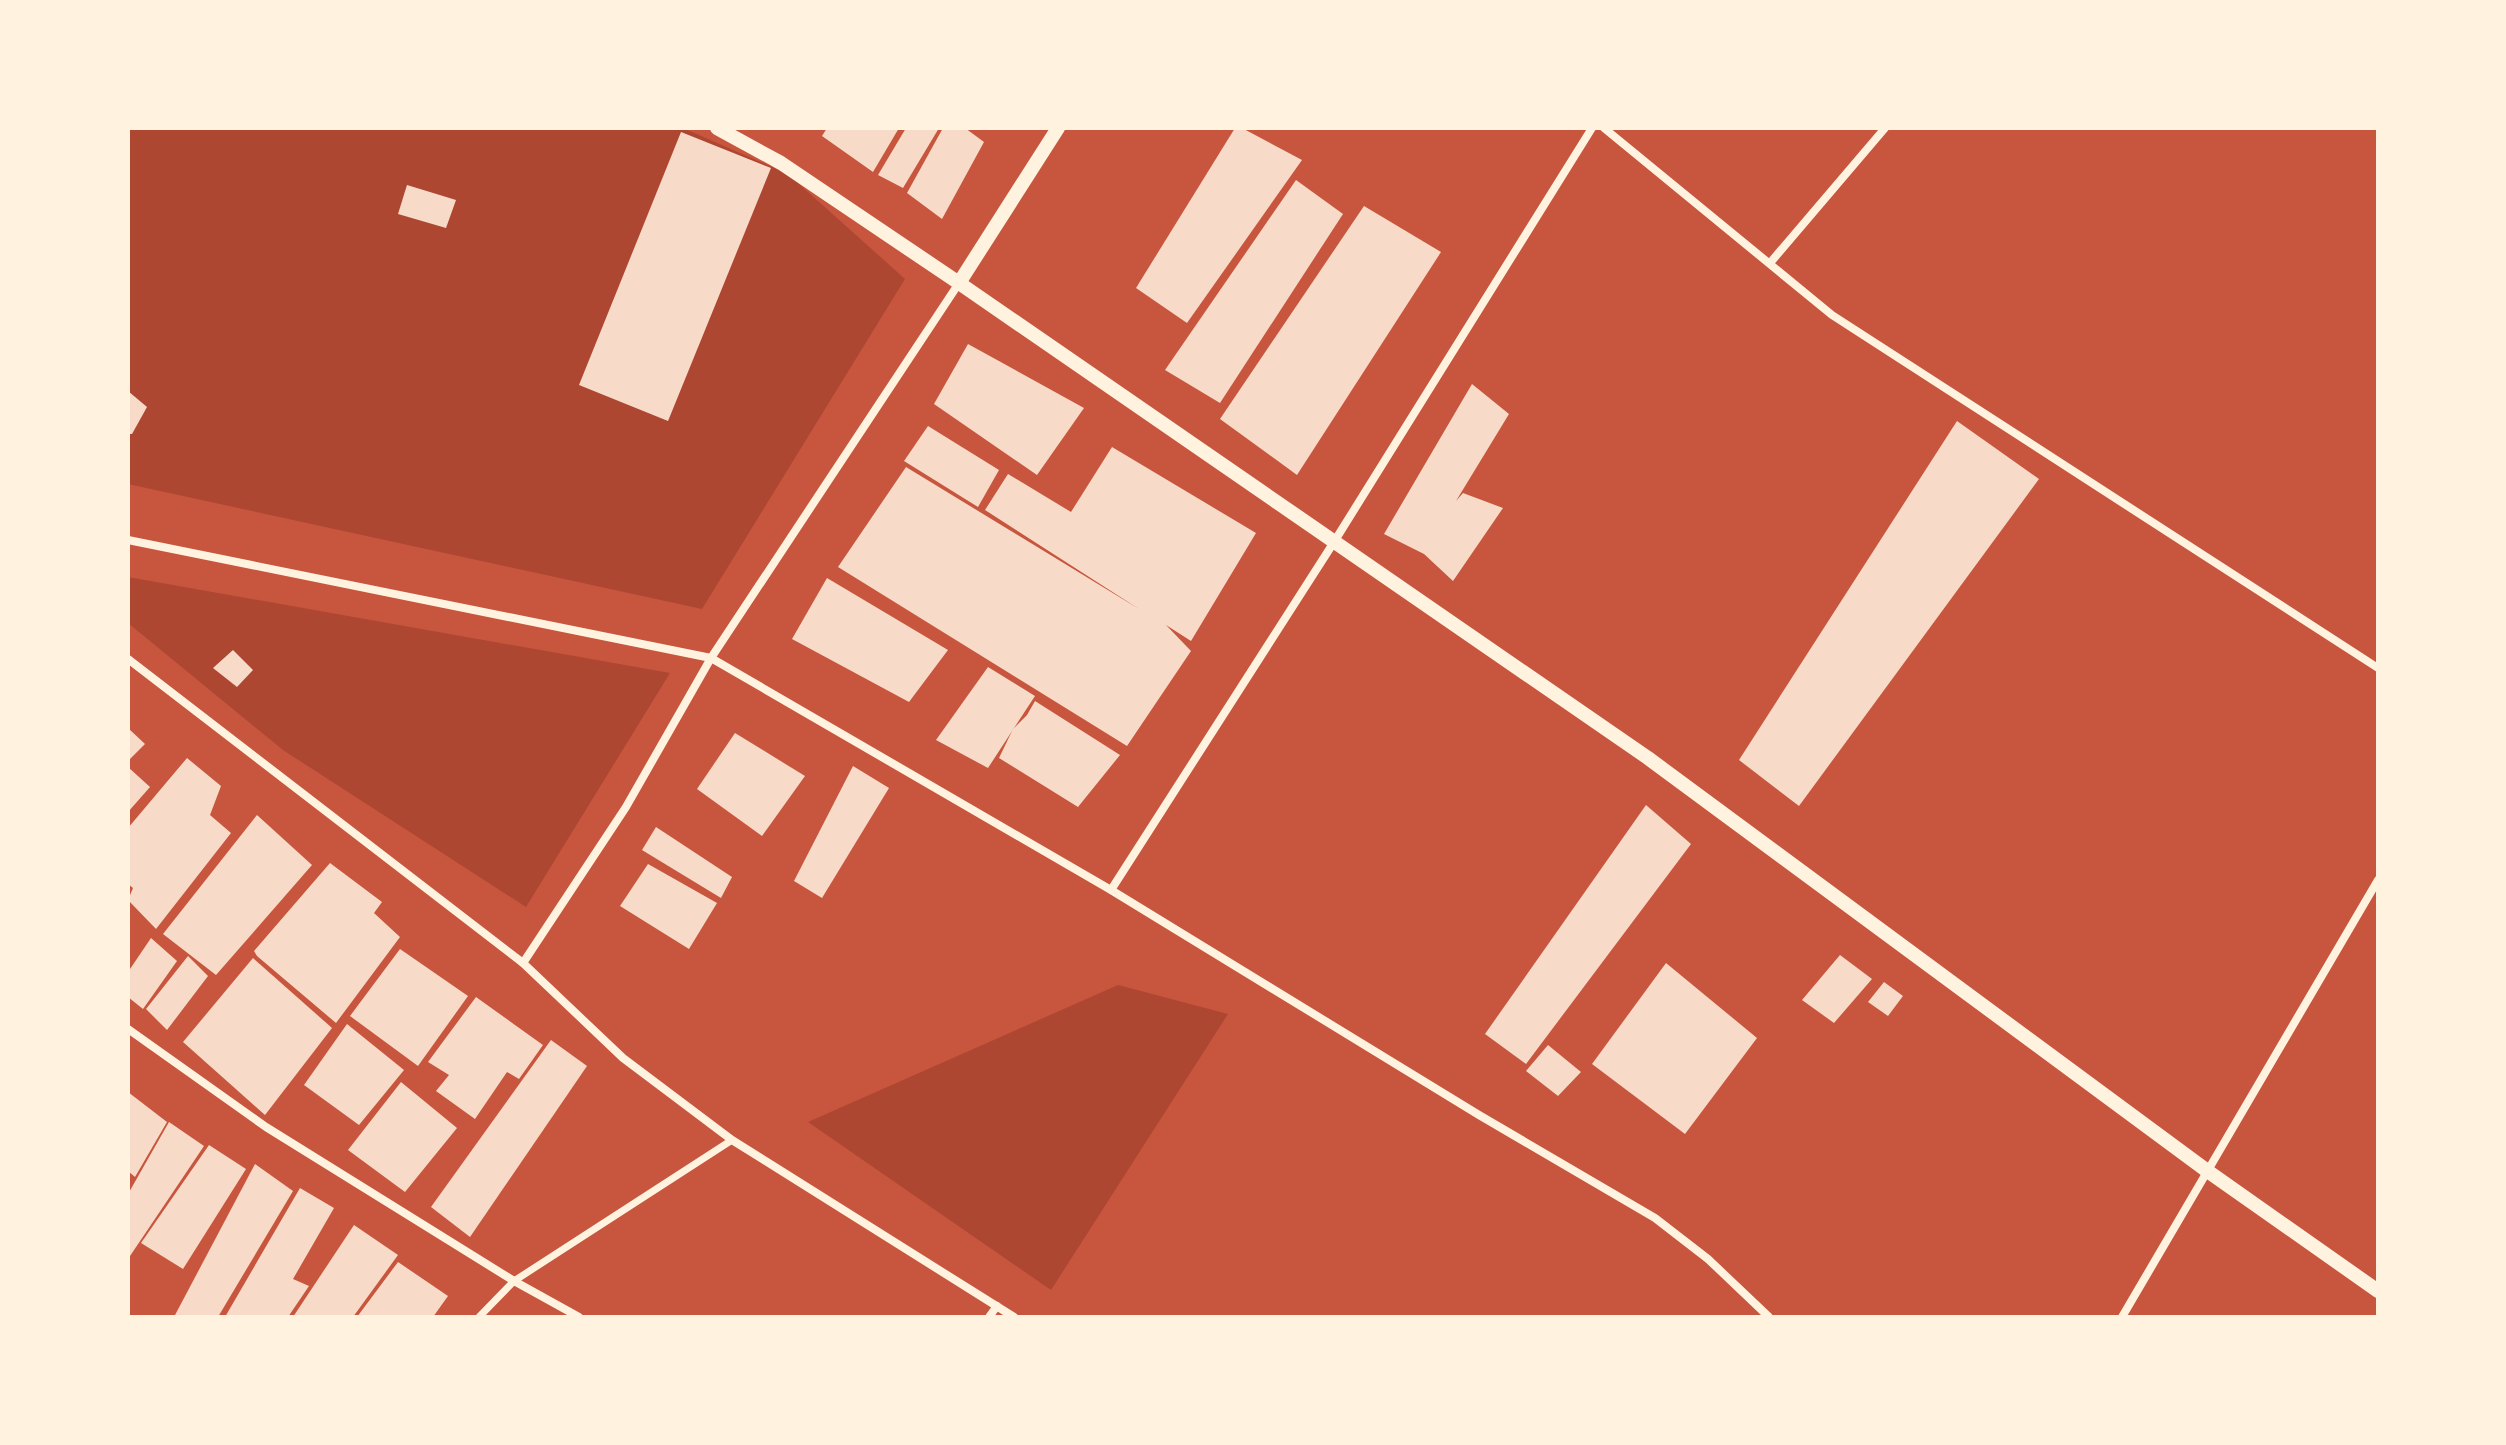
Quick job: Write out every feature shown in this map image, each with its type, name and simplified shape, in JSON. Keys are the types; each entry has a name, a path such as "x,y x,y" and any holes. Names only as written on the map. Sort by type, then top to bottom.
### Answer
{"street":[{"path":"717,128 781,163 959,283 1648,758 2206,1170 2378,1291"},
{"path":"523,963 626,807 711,658 1058,128"},
{"path":"1111,890 1334,542 1592,128"},
{"path":"1604,128 1832,315 2378,668"},
{"path":"1770,263 1885,128"},
{"path":"128,540 711,658 1111,890 1479,1115 1655,1218 1708,1259 1769,1317"},
{"path":"128,659 523,963 623,1058 732,1140 1014,1317"},
{"path":"2122,1317 2378,880"},
{"path":"128,1029 266,1127 514,1281 579,1317"},
{"path":"479,1317 514,1281 732,1140"},
{"path":"989,1317 997,1306"}],"shaded area":[{"path":"128,128 683,128 788,174 905,279 702,609 128,484"},
{"path":"128,577 670,673 526,907 283,750 128,623"},
{"path":"1118,985 1228,1014 1051,1290 808,1122"}],"building":[{"path":"827,128 899,128 873,172 822,136"},
{"path":"906,128 939,128 903,188 878,175"},
{"path":"943,128 965,128 984,142 942,219 907,193"},
{"path":"1235,128 1242,128 1302,160 1187,323 1136,288"},
{"path":"681,132 771,168 668,421 579,385"},
{"path":"1296,180 1343,214 1220,403 1165,370"},
{"path":"407,185 456,200 446,228 398,214"},
{"path":"1364,206 1441,252 1297,475 1220,419"},
{"path":"968,344 1084,408 1037,475 934,404"},
{"path":"1472,384 1509,414 1456,501 1463,493 1503,508 1453,581 1424,554 1384,534"},
{"path":"128,391 147,407 132,434 128,434"},
{"path":"1957,421 2039,479 1799,806 1739,760"},
{"path":"928,426 999,470 978,507 904,461"},
{"path":"1112,447 1256,533 1191,641 1166,625 1191,651 1127,746 838,567 906,467 1139,609 985,510 1008,474 1071,512"},
{"path":"827,578 948,650 909,702 792,639"},
{"path":"233,650 253,670 237,687 213,668"},
{"path":"988,667 1035,696 988,768 936,740"},
{"path":"1035,701 1120,755 1078,807 999,758 1013,729"},
{"path":"128,728 145,744 128,761"},
{"path":"735,733 805,776 762,836 697,789"},
{"path":"187,758 221,786 210,815 231,833 156,929 128,900 133,888 128,884 128,828"},
{"path":"853,766 889,788 822,898 794,881"},
{"path":"128,767 150,787 128,812"},
{"path":"1646,805 1691,844 1526,1064 1485,1034"},
{"path":"257,815 312,865 216,975 163,934"},
{"path":"656,827 732,877 721,898 642,850"},
{"path":"330,863 382,902 374,913 400,937 336,1023 254,951"},
{"path":"648,864 717,903 689,949 620,906"},
{"path":"151,938 177,961 143,1009 128,997 128,972"},
{"path":"400,949 468,996 418,1066 350,1016"},
{"path":"1840,955 1872,979 1834,1023 1802,1000"},
{"path":"188,956 208,976 167,1030 146,1009"},
{"path":"253,958 332,1028 265,1115 183,1042"},
{"path":"1666,963 1757,1038 1685,1134 1592,1064"},
{"path":"1884,982 1903,996 1888,1016 1868,1002"},
{"path":"476,997 543,1045 519,1079 507,1072 475,1119 436,1091 449,1075 428,1062"},
{"path":"347,1024 404,1070 359,1125 304,1085"},
{"path":"551,1040 587,1066 470,1237 431,1207"},
{"path":"1548,1045 1581,1072 1558,1096 1526,1071"},
{"path":"401,1082 457,1128 405,1192 348,1150"},
{"path":"128,1092 167,1122 135,1177 128,1171"},
{"path":"169,1122 204,1146 130,1256 128,1194"},
{"path":"209,1145 246,1169 183,1269 141,1243"},
{"path":"255,1164 293,1191 218,1317 174,1317"},
{"path":"300,1188 334,1208 293,1279 309,1286 288,1317 225,1317"},
{"path":"354,1225 398,1255 353,1317 293,1317"},
{"path":"398,1262 448,1296 433,1317 357,1317"}]}
